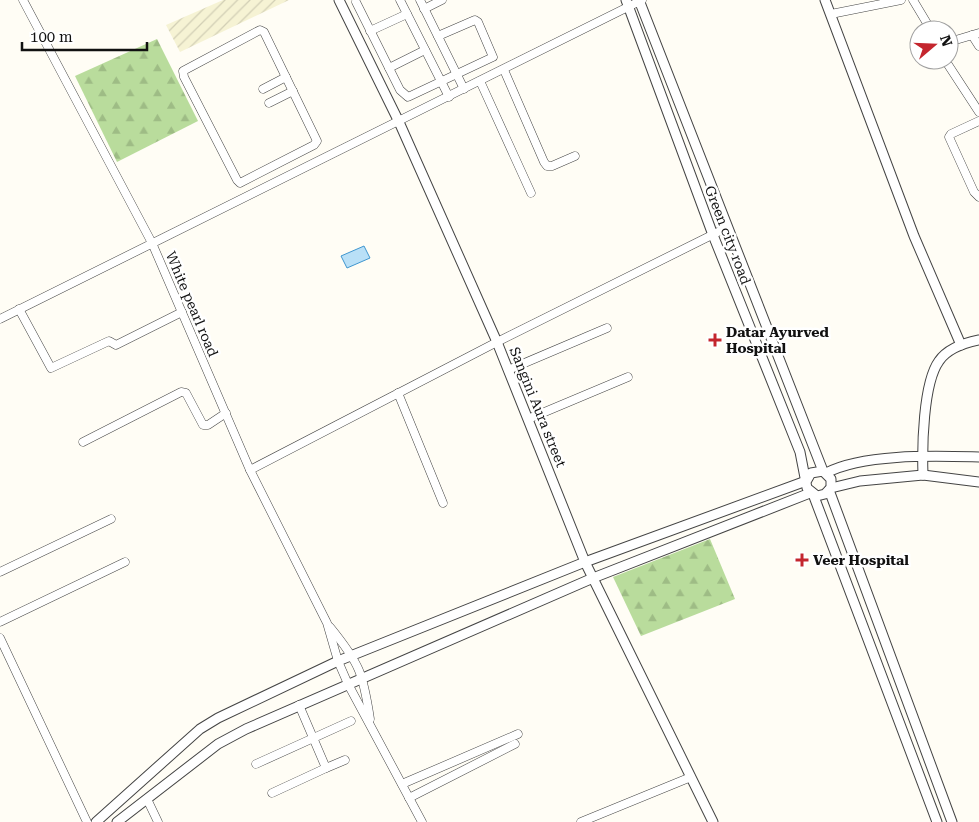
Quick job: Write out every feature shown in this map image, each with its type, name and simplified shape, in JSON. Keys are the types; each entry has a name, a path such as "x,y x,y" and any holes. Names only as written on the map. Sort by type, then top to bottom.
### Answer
{"street":[{"name":"White pearl road","path":"23,0 152,243 250,470 327,623"},
{"name":"Sangini Aura street","path":"339,0 398,122 497,342 592,578 713,822"},
{"path":"400,0 449,97"},
{"path":"420,0 464,89"},
{"path":"424,9 442,0"},
{"path":"0,319 504,70 627,3 640,0"},
{"name":"Green city road","path":"640,0 726,228 824,472"},
{"path":"825,0 832,14 914,236 960,344"},
{"path":"832,14 901,0"},
{"path":"913,0 925,20"},
{"path":"356,2 401,93 408,97 493,57 478,22 470,20 438,36"},
{"name":"Green city road","path":"627,3 712,235 800,452 806,481"},
{"path":"370,31 407,14"},
{"path":"260,30 264,32 286,77 317,141 294,155 238,182 184,77 183,70 260,30"},
{"path":"959,39 975,34 979,46"},
{"path":"389,68 425,50"},
{"path":"504,70 547,166 552,166 574,156"},
{"path":"952,70 979,112"},
{"path":"263,89 286,77"},
{"path":"480,81 530,193"},
{"path":"269,103 293,91"},
{"path":"979,121 951,134 949,137 974,192 979,197"},
{"path":"294,155 301,170"},
{"path":"250,470 497,342 726,228"},
{"path":"19,309 51,368 108,341 116,345 182,312"},
{"path":"508,370 607,328"},
{"path":"923,475 922,455 929,385 938,362 960,344 979,340"},
{"path":"528,419 628,377"},
{"path":"83,442 181,392 186,393 203,425 208,425 226,413"},
{"path":"398,393 443,504"},
{"path":"96,822 212,721 338,661 585,562 806,481 814,471 824,472 853,463 922,455 979,457"},
{"path":"824,472 831,479 830,489 952,822"},
{"path":"117,822 218,744 299,705 592,578 811,493 821,496 830,489 860,481 923,475 979,482"},
{"path":"806,481 938,822"},
{"path":"0,572 112,519"},
{"path":"0,622 125,562"},
{"path":"327,623 353,655 363,677 371,724"},
{"path":"327,623 338,661 348,684 422,822"},
{"path":"0,638 87,822"},
{"path":"299,705 326,768"},
{"path":"256,764 351,721"},
{"path":"402,784 518,734"},
{"path":"410,798 515,744"},
{"path":"272,793 345,760"},
{"path":"582,822 691,777"},
{"path":"147,799 158,822"}],"shaded area":[{"path":"223,0 289,0 180,52 166,25"}],"green space":[{"path":"157,39 198,121 117,162 75,76"},
{"path":"710,539 735,599 641,636 613,577"}],"water":[{"path":"364,246 370,258 347,268 341,256"}],"place":[{"name":"Datar Ayurved Hospital","path":"715,340"},
{"name":"Veer Hospital","path":"802,560"}]}
